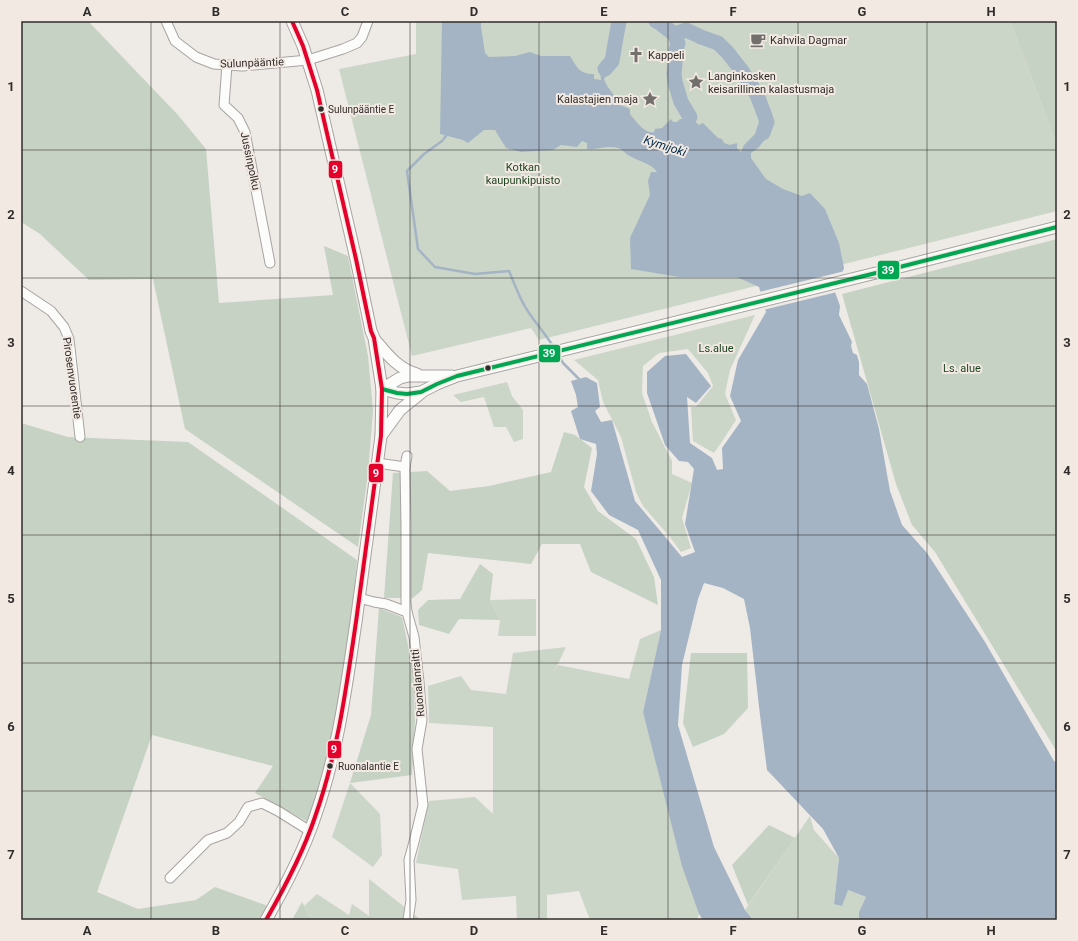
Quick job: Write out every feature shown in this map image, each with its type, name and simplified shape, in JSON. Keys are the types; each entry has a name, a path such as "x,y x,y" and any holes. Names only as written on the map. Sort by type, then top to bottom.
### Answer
{"street":[{"name":"Sulunpääntie","path":"166,21 175,41 196,57 214,64 242,66 308,60 357,43 362,37 368,21"},
{"path":"266,920 285,886 310,831 328,779 337,742 344,704 381,436 382,389 374,338 371,331 356,258 317,90 303,46 292,21"},
{"name":"Jussinpolku","path":"227,65 224,105 238,118 245,132 270,263"},
{"path":"381,436 400,410 421,392 457,376 744,306 1057,227"},
{"name":"Pirosenvuorentie","path":"21,292 51,311 64,327 69,339 80,437"},
{"path":"374,338 388,355 400,366 411,373 425,376"},
{"path":"382,389 400,378 409,376 457,376"},
{"path":"382,389 407,394 421,392"},
{"name":"Ruonalanraitti","path":"407,456 404,467 406,603 414,636 419,682 422,720 417,749 423,805 409,860 411,900 408,920"},
{"path":"377,463 404,467"},
{"path":"359,598 386,604 407,612"},
{"path":"170,878 208,840 227,833 239,822 248,807 262,803 310,831"}],"green space":[{"path":"21,21 88,21 178,115 206,149 219,303 333,295 324,246 348,256 368,356 373,411 368,473 358,547 185,429 153,279 89,280 40,234 21,222"},
{"name":"Kotkan kaupunkipuisto","path":"416,21 1010,21 1057,145 1057,211 539,340 531,328 412,356 339,69 416,54"},
{"path":"1010,21 1057,21 1057,145"},
{"name":"Ls. alue","path":"1057,239 1057,752 935,552 912,525 896,484 842,294"},
{"name":"Ls.alue","path":"755,315 730,370 725,394 736,420 714,453 693,441 691,407 696,407 713,386 708,373 688,349 659,353 643,366 642,393 652,422 672,461 672,474 692,483 682,518 691,548 681,552 643,506 636,492 621,437 603,402 598,380 574,360"},
{"path":"507,382 512,396 523,410 523,439 514,442 506,427 494,427 484,397 461,402 453,395"},
{"path":"21,423 68,437 188,442 357,560 352,621 334,726 323,775 308,822 255,793 273,766 152,735 97,892 138,909 196,900 215,887 268,906 258,920 21,920"},
{"path":"564,432 575,435 592,448 584,487 598,511 636,539 654,577 658,605 591,572 580,544 542,544 531,564 428,553 422,590 413,598 384,598 393,473 427,471 450,491 489,486 551,472"},
{"path":"480,564 493,574 490,600 500,620 459,619 449,634 419,625 418,610 428,600 460,599"},
{"path":"536,599 536,636 498,636 500,620 490,600"},
{"path":"379,608 402,617 413,669 415,721 412,775 350,783 371,715"},
{"path":"661,630 643,712 699,914 697,920 590,920 579,891 547,895 547,920 517,920 516,896 462,900 458,869 416,863 429,801 475,797 493,814 493,727 429,723 428,686 461,676 471,690 506,694 513,653 566,647 553,674 558,665 629,679 640,639"},
{"path":"691,653 747,653 748,708 724,734 693,747 683,723"},
{"path":"350,783 380,814 382,855 373,867 332,837"},
{"path":"810,816 814,830 839,858 834,904 848,890 866,897 859,912 859,920 753,920 745,910"},
{"path":"769,825 795,838 748,905 732,865"},
{"path":"369,879 421,920 311,920 304,906 317,894 349,915 352,904 369,916"},
{"path":"302,902 311,920 292,920"}],"water":[{"name":"Kymijoki","path":"442,21 481,21 485,53 489,57 515,56 530,52 541,56 570,56 579,69 585,73 594,74 594,79 601,80 600,70 605,69 608,74 604,79 609,89 620,105 630,109 630,114 640,126 647,131 654,132 655,129 662,128 671,119 673,122 677,122 680,119 690,117 699,125 703,123 718,138 722,139 724,143 730,145 737,143 737,148 741,152 744,145 758,131 767,137 758,148 751,153 751,158 766,179 783,189 802,196 810,193 825,209 839,243 844,268 835,292 840,306 839,315 852,342 851,346 853,353 857,355 859,362 859,375 867,384 879,429 890,491 902,525 927,553 985,642 1054,761 1057,763 1057,920 859,920 859,912 866,897 848,890 842,906 834,904 839,858 823,829 767,770 750,628 744,599 723,588 704,583 698,599 682,665 678,725 714,847 745,910 753,920 703,920 699,914 682,866 643,712 661,630 661,580 638,530 609,515 591,491 597,454 596,444 580,439 571,411 578,407 571,381 586,377 597,383 600,407 595,411 601,422 612,420 635,501 682,557 695,552 685,524 694,469 688,462 679,461 665,445 647,393 647,372 665,356 686,354 711,386 696,403 687,397 690,443 712,458 717,470 723,469 722,448 741,421 730,396 738,360 766,312 759,287 737,277 679,277 631,269 630,238 650,195 648,181 651,172 657,172 652,166 628,155 622,150 614,147 587,149 587,143 582,141 577,147 561,145 553,150 521,152 506,148 495,130 484,130 468,143 463,140 440,134"}],"pier":[{"path":"845,271 837,292 763,310 759,292"}],"waterway":[{"path":"605,69 612,61 619,21"},
{"path":"656,21 674,34 686,30 718,43 728,53 742,71 757,95 767,122 763,133"},
{"path":"674,34 678,43 675,55 675,82 681,102 690,117"},
{"path":"446,136 442,141 424,154 407,171 418,249 435,267 475,274 509,271 525,307 554,348"},
{"path":"558,354 563,363 579,379"}],"transit line":[{"name":"9","path":"266,920 305,844 330,769 345,696 381,436 382,389 374,338 371,331 317,90 303,46 292,21"},
{"name":"39","path":"382,389 407,394 421,392 457,376 1057,227"}],"place":[{"name":"Kahvila Dagmar","path":"758,40"},
{"name":"Kappeli","path":"636,55"},
{"name":"Langinkosken keisarillinen kalastusmaja","path":"696,82"},
{"name":"Kalastajien maja","path":"650,99"},
{"name":"Sulunpääntie E","path":"321,109"},
{"name":"Ruonalantie E","path":"330,766"}]}
